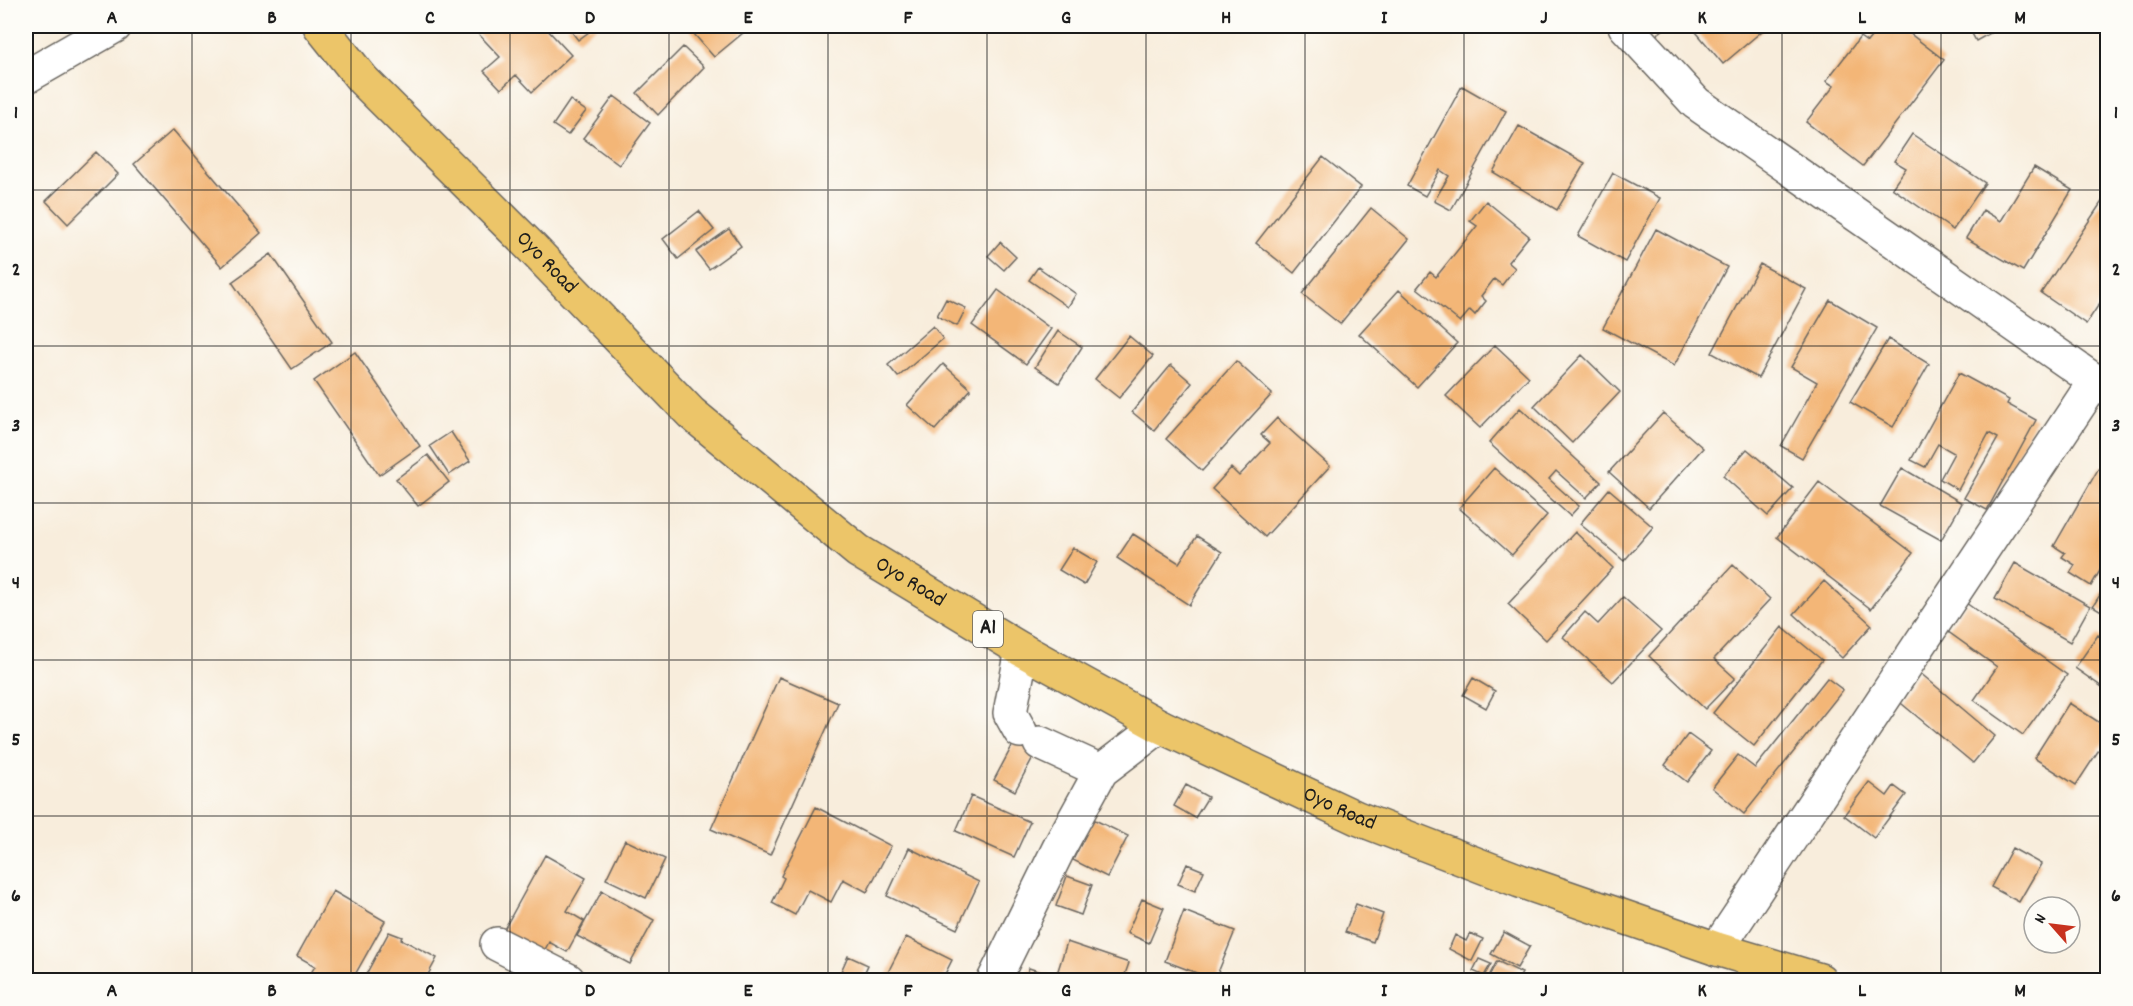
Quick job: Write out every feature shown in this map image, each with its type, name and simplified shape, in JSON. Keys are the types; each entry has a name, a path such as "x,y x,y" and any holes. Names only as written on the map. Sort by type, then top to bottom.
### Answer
{"highway":[{"name":"Oyo Road","path":"320,26 363,80 531,247 691,413 858,551 1022,650 1160,726 1357,818 1520,881 1717,949 1820,981"}],"street":[{"path":"26,77 115,26"},
{"path":"1625,26 1696,103 2101,385 1717,949"},
{"path":"1022,650 1010,713 1030,737 1101,771"},
{"path":"994,981 1060,846 1101,771 1160,726"},
{"path":"497,944 568,981"}],"building":[{"path":"471,26 544,26 571,55 532,92 516,75 501,89 484,71 500,57"},
{"path":"567,26 597,26 578,40"},
{"path":"687,26 747,26 749,28 714,57"},
{"path":"1646,26 1668,26 1655,36"},
{"path":"1691,26 1768,26 1723,64"},
{"path":"1880,26 1900,26 1944,60 1863,166 1806,122 1834,86 1826,81 1860,37 1867,42"},
{"path":"1968,26 2003,26 1976,41"},
{"path":"683,47 704,67 658,115 637,93"},
{"path":"1462,86 1506,111 1451,210 1434,201 1449,176 1440,170 1425,196 1407,186"},
{"path":"614,96 650,123 619,165 583,138"},
{"path":"570,100 586,111 568,135 553,125"},
{"path":"1519,126 1585,163 1557,210 1493,172"},
{"path":"173,130 261,233 222,267 134,164"},
{"path":"1912,134 1985,183 1953,230 1892,188 1906,168 1894,161"},
{"path":"96,152 118,174 68,224 46,201"},
{"path":"1323,157 1361,187 1294,273 1256,243"},
{"path":"2034,167 2072,190 2023,271 1966,238 1983,210 2001,221"},
{"path":"1613,173 1660,198 1625,262 1578,236"},
{"path":"2103,200 2108,203 2108,291 2086,324 2041,293"},
{"path":"1486,201 1529,236 1508,262 1515,268 1502,285 1494,279 1481,296 1486,301 1475,315 1470,310 1460,322 1417,288 1430,272 1436,277 1477,226 1470,221"},
{"path":"1371,208 1409,239 1340,324 1302,294"},
{"path":"699,211 714,230 678,259 663,239"},
{"path":"729,229 741,246 709,269 696,252"},
{"path":"1656,229 1727,267 1674,366 1603,328"},
{"path":"1000,242 1016,257 1004,270 988,256"},
{"path":"271,254 332,342 292,369 232,282"},
{"path":"1760,264 1806,289 1758,378 1712,353"},
{"path":"1038,267 1076,294 1068,307 1029,280"},
{"path":"998,290 1051,329 1026,364 972,325"},
{"path":"1399,290 1457,343 1417,387 1359,334"},
{"path":"946,299 966,308 957,326 937,316"},
{"path":"1830,300 1877,328 1802,458 1781,446 1817,382 1791,367"},
{"path":"933,326 943,339 898,377 888,365"},
{"path":"1058,331 1082,347 1059,383 1035,367"},
{"path":"1129,336 1153,356 1119,398 1095,379"},
{"path":"1888,339 1929,364 1893,427 1850,402"},
{"path":"1495,345 1529,377 1480,428 1446,396"},
{"path":"355,352 420,446 379,475 314,381"},
{"path":"1582,355 1620,392 1572,443 1534,406"},
{"path":"1236,361 1272,394 1202,471 1166,439"},
{"path":"943,364 971,389 935,430 907,405"},
{"path":"1171,365 1192,383 1154,430 1132,412"},
{"path":"1959,373 2009,400 2007,404 2036,420 1987,510 1964,498 1998,438 1989,433 1958,490 1940,479 1954,453 1938,444 1925,467 1911,460"},
{"path":"1520,408 1601,482 1586,498 1556,471 1549,479 1579,506 1570,516 1489,443"},
{"path":"1663,413 1703,448 1649,508 1609,472"},
{"path":"1277,418 1330,466 1265,537 1212,489 1231,468 1239,476 1270,443 1261,435"},
{"path":"451,432 470,461 449,475 430,446"},
{"path":"1747,449 1793,488 1768,516 1723,476"},
{"path":"428,455 449,482 418,506 396,479"},
{"path":"2100,466 2108,471 2108,557 2091,586 2070,573 2075,565 2062,557 2065,553 2054,546"},
{"path":"1494,468 1547,515 1512,555 1459,508"},
{"path":"1902,468 1962,503 1941,540 1880,506"},
{"path":"1819,482 1913,553 1871,609 1777,537"},
{"path":"1609,489 1653,527 1624,561 1580,524"},
{"path":"1575,532 1613,568 1546,640 1508,604"},
{"path":"1133,534 1179,563 1197,536 1222,552 1189,605 1117,558"},
{"path":"1073,548 1097,562 1084,585 1059,570"},
{"path":"2015,563 2090,606 2070,642 1995,599"},
{"path":"1733,565 1770,599 1714,659 1735,678 1705,709 1649,656"},
{"path":"1824,581 1872,625 1842,658 1794,614"},
{"path":"2108,582 2108,615 2093,606"},
{"path":"1623,597 1661,631 1613,682 1563,637 1585,612 1598,624"},
{"path":"1966,603 2067,675 2023,735 1974,700 1997,667 1947,631"},
{"path":"1782,627 1822,660 1754,746 1713,713"},
{"path":"2098,635 2108,641 2108,691 2075,668"},
{"path":"1919,672 1995,736 1973,763 1896,699"},
{"path":"779,677 838,703 770,855 711,829"},
{"path":"1473,678 1495,691 1486,708 1463,695"},
{"path":"1827,678 1843,690 1744,814 1712,788 1738,755 1755,768"},
{"path":"2069,703 2108,728 2108,736 2076,785 2034,758"},
{"path":"1026,720 1047,731 1015,791 994,780"},
{"path":"1688,734 1711,751 1687,782 1665,765"},
{"path":"1869,782 1887,796 1894,786 1906,795 1874,838 1844,815"},
{"path":"1186,785 1208,797 1195,818 1174,806"},
{"path":"971,796 1030,822 1014,857 956,831"},
{"path":"816,807 891,846 867,892 843,879 831,902 808,890 795,915 772,903 784,878 781,876"},
{"path":"1093,819 1128,836 1107,877 1073,860"},
{"path":"625,840 665,859 646,898 606,879"},
{"path":"909,848 979,882 957,929 887,896"},
{"path":"2012,848 2041,864 2019,902 1991,887"},
{"path":"545,855 586,878 567,911 584,921 567,952 549,942 541,957 501,935"},
{"path":"1187,864 1204,871 1195,891 1178,884"},
{"path":"1067,876 1092,885 1081,915 1056,906"},
{"path":"333,891 385,921 352,980 307,980 315,966 297,956"},
{"path":"602,891 654,920 630,964 577,936"},
{"path":"1142,899 1164,908 1149,943 1127,933"},
{"path":"1356,904 1383,914 1373,942 1345,932"},
{"path":"1184,911 1235,931 1215,980 1165,961"},
{"path":"389,932 437,958 425,980 363,980"},
{"path":"1504,932 1530,946 1517,968 1491,954"},
{"path":"1470,933 1483,939 1472,961 1449,949 1455,935 1466,941"},
{"path":"906,937 952,960 942,980 884,980"},
{"path":"1067,942 1129,963 1123,980 1055,980"},
{"path":"848,956 868,965 861,980 837,980"},
{"path":"1479,959 1491,964 1484,976 1473,971"},
{"path":"1497,961 1522,973 1518,980 1487,980"},
{"path":"1029,968 1050,975 1048,980 1024,980"}]}
